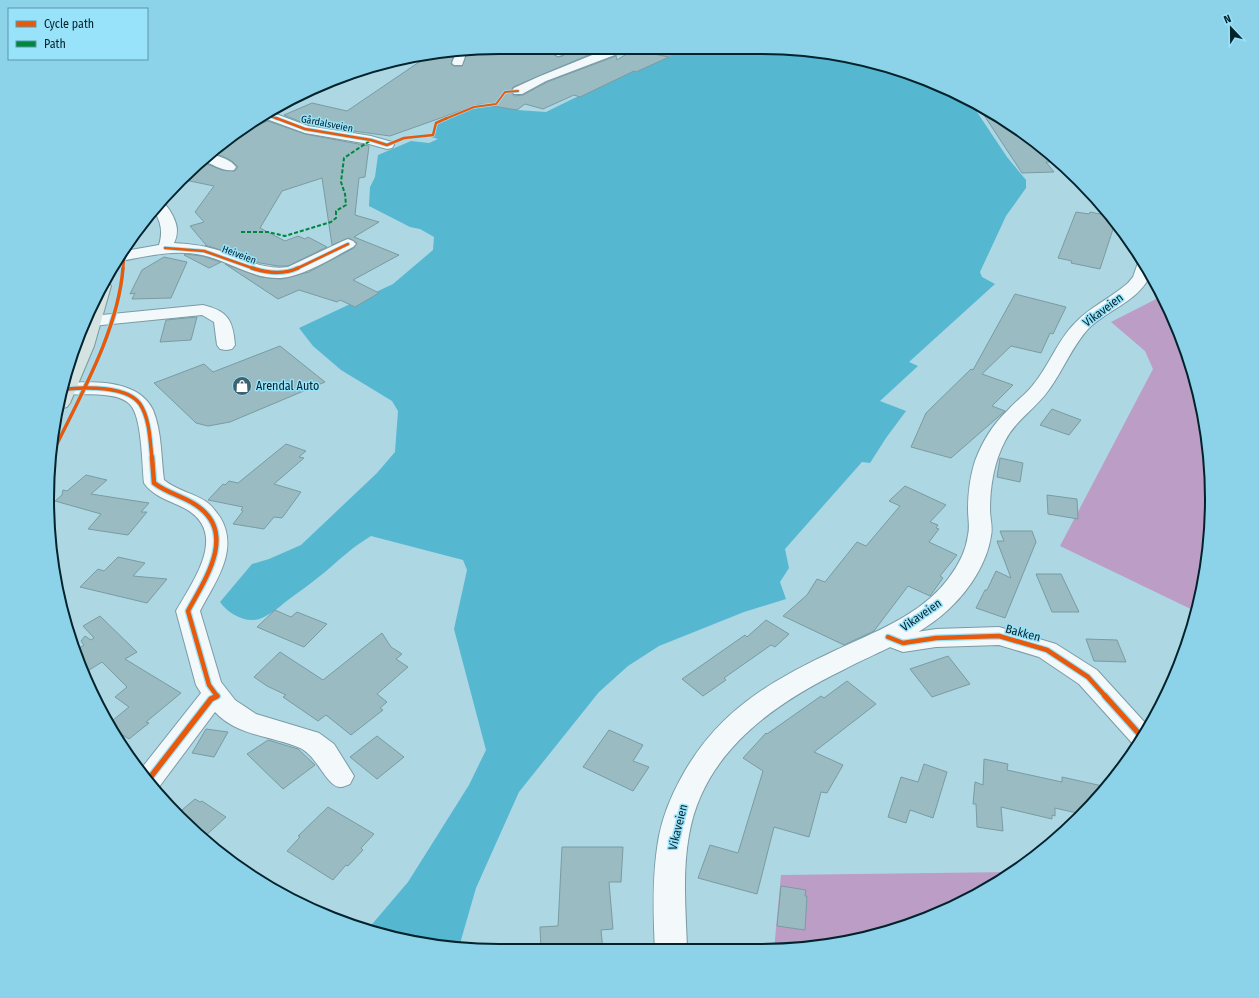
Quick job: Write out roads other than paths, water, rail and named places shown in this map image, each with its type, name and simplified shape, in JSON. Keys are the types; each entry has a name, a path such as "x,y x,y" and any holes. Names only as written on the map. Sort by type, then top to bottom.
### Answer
{"main road":[{"name":"Vikaveien","path":"671,944 670,870 673,840 681,809 696,775 713,748 743,718 772,696 839,660 888,637 919,619 938,605 951,591 965,574 975,554 980,533 979,489 991,448 1000,431 1039,390 1078,330 1086,321 1127,292 1144,275"},
{"path":"71,378 85,346 92,320"}],"street":[{"path":"518,91 542,79 608,54"},
{"path":"458,63 461,56"},
{"path":"528,74 542,79"},
{"name":"Gårdalsveien","path":"272,117 305,129 371,140 387,145"},
{"path":"212,159 229,166"},
{"path":"161,210 170,226 171,234 165,248"},
{"name":"Heiveien","path":"127,255 165,248 209,252 262,272 284,273 292,271 348,244"},
{"path":"92,320 203,310 214,313 221,318 225,327 226,345"},
{"path":"67,395 86,387 100,388 131,396 140,403 146,417 154,483 163,491 200,508 211,520 218,534 217,551 210,569 188,611 209,686 226,707 248,722 310,740 325,752 340,776"},
{"name":"Bakken","path":"888,637 903,642 936,638 999,636 1046,650 1088,677 1138,733"},
{"path":"151,776 211,699 217,696"}],"water":[{"path":"671,54 789,55 847,63 875,69 903,78 930,88 976,110 1007,157 1026,180 1026,188 1006,216 980,272 982,277 995,284 909,362 918,366 880,401 906,411 870,463 862,462 785,549 789,568 780,582 786,599 744,612 659,646 628,666 599,692 519,792 476,888 460,942 412,935 371,925 408,882 469,785 486,750 454,629 467,570 463,560 371,536 353,548 320,576 268,615 259,619 249,620 239,617 226,609 220,602 252,564 269,559 301,545 377,473 395,452 398,411 392,401 341,370 313,346 299,328 393,284 433,250 434,237 420,229 410,227 369,206 370,187 375,177 378,155 411,141 429,143 438,139 431,137 438,124 471,109 497,104 517,110 546,112 617,77 671,56"}],"place":[{"name":"Arendal Auto","path":"242,386"}]}
